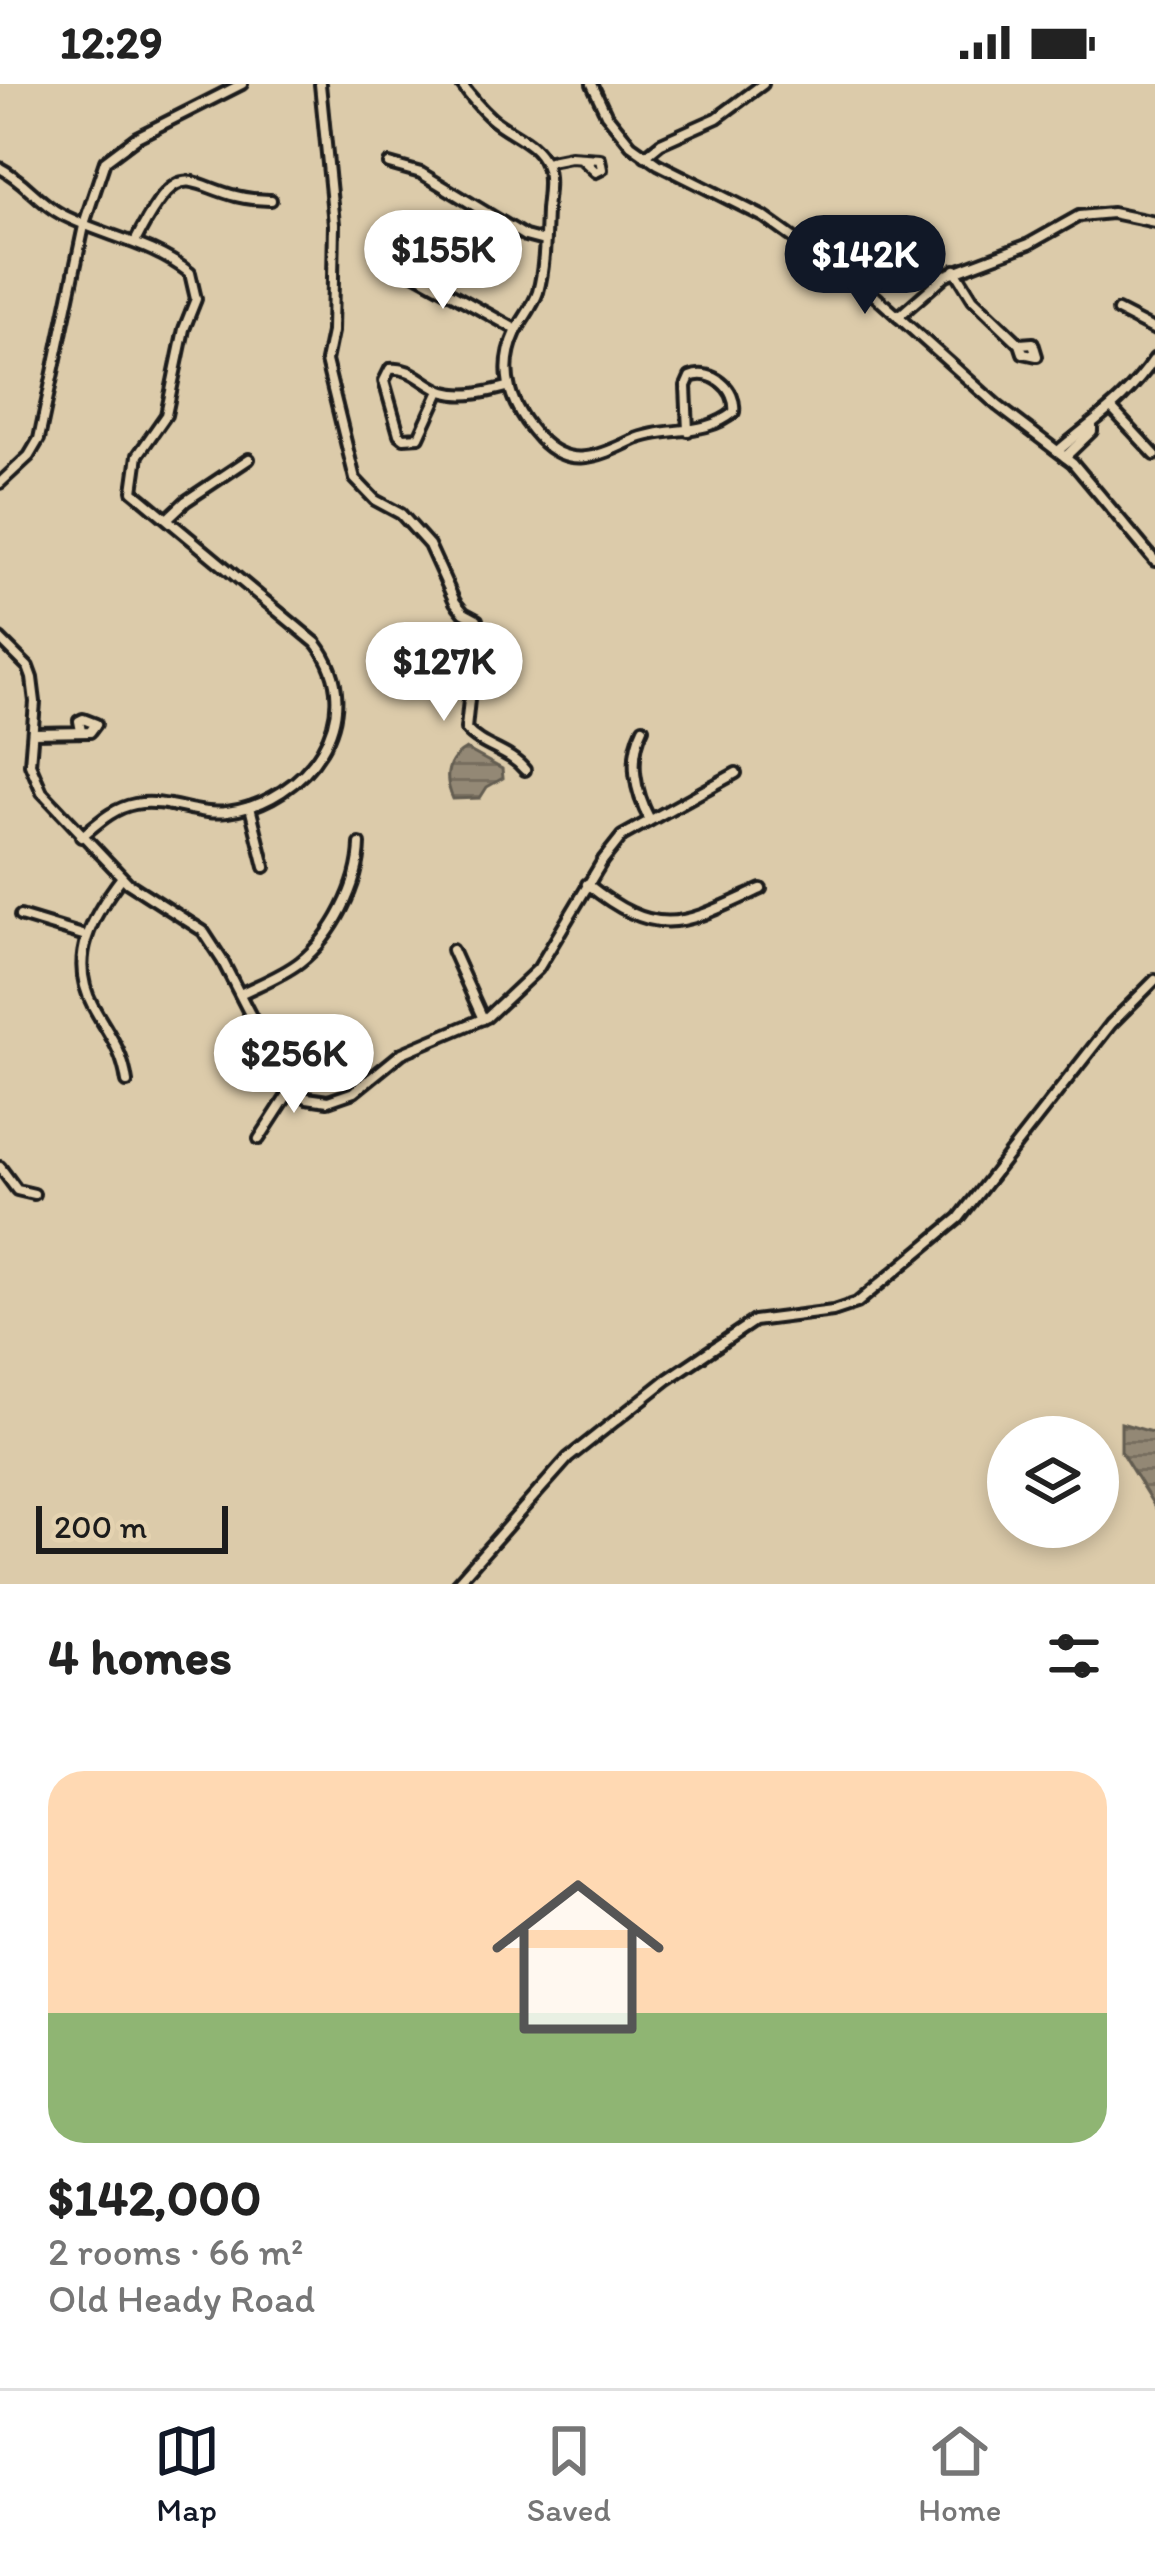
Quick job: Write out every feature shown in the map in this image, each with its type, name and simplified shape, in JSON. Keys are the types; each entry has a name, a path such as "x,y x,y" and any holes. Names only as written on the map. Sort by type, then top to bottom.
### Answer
{"street":[{"path":"0,483 29,456 39,439 99,172 115,151 242,84"},
{"path":"320,84 334,224 332,332 326,361 355,479 375,500 401,514 429,545 464,613 477,620 466,729 525,770"},
{"path":"461,84 489,116 531,144 545,161 544,241 536,296 507,363 507,387 529,427 551,449 570,458 595,458 643,436 688,431 711,427 734,412 736,400 730,389 707,375 690,377 686,386 688,431"},
{"path":"592,84 615,128 645,156 764,218 898,317 998,406 1061,454 1155,561"},
{"path":"645,156 661,143 717,118 763,84"},
{"path":"545,161 582,158"},
{"path":"389,164 421,173 525,236 544,241"},
{"path":"0,168 57,212 135,242 185,269 197,294 184,329 166,416 138,455 133,491 316,644 336,676 337,714 325,746 290,783 250,807 218,813 168,803 133,804 111,812 81,837"},
{"path":"135,242 158,199 182,183 199,181 242,200 271,200"},
{"path":"898,317 931,285 956,270 1028,244 1079,216 1112,213 1155,222"},
{"path":"387,258 518,330"},
{"path":"956,270 973,299 1020,344"},
{"path":"1118,311 1155,330"},
{"path":"1061,454 1086,426 1113,410 1155,358"},
{"path":"440,391 424,432 412,439 399,434 384,381 390,369 406,369 440,391 461,395 507,387"},
{"path":"1113,410 1155,455"},
{"path":"168,518 249,459"},
{"path":"0,639 28,667 32,678 29,755 36,783 122,877 203,931 290,1091 328,1101 354,1092 402,1053 483,1019 538,969 587,884 622,836 736,773"},
{"path":"643,728 635,744 635,773 640,801 650,820"},
{"path":"33,733 81,731"},
{"path":"250,807 265,867"},
{"path":"240,994 287,970 316,946 356,879 360,844"},
{"path":"122,877 98,909 86,936 84,981 93,1007 122,1052 127,1082"},
{"path":"587,884 650,922 675,924 761,889"},
{"path":"20,916 86,936"},
{"path":"452,950 483,1019"},
{"path":"456,1584 568,1457 668,1379 746,1324 857,1304 959,1219 1111,1024 1155,980"},
{"path":"259,1139 290,1091"},
{"path":"0,1167 17,1190 34,1194"}],"shaded area":[{"path":"466,749 502,769 503,778 487,787 480,798 453,799 448,771"},
{"path":"1121,1423 1155,1433 1155,1507 1121,1452"}]}
